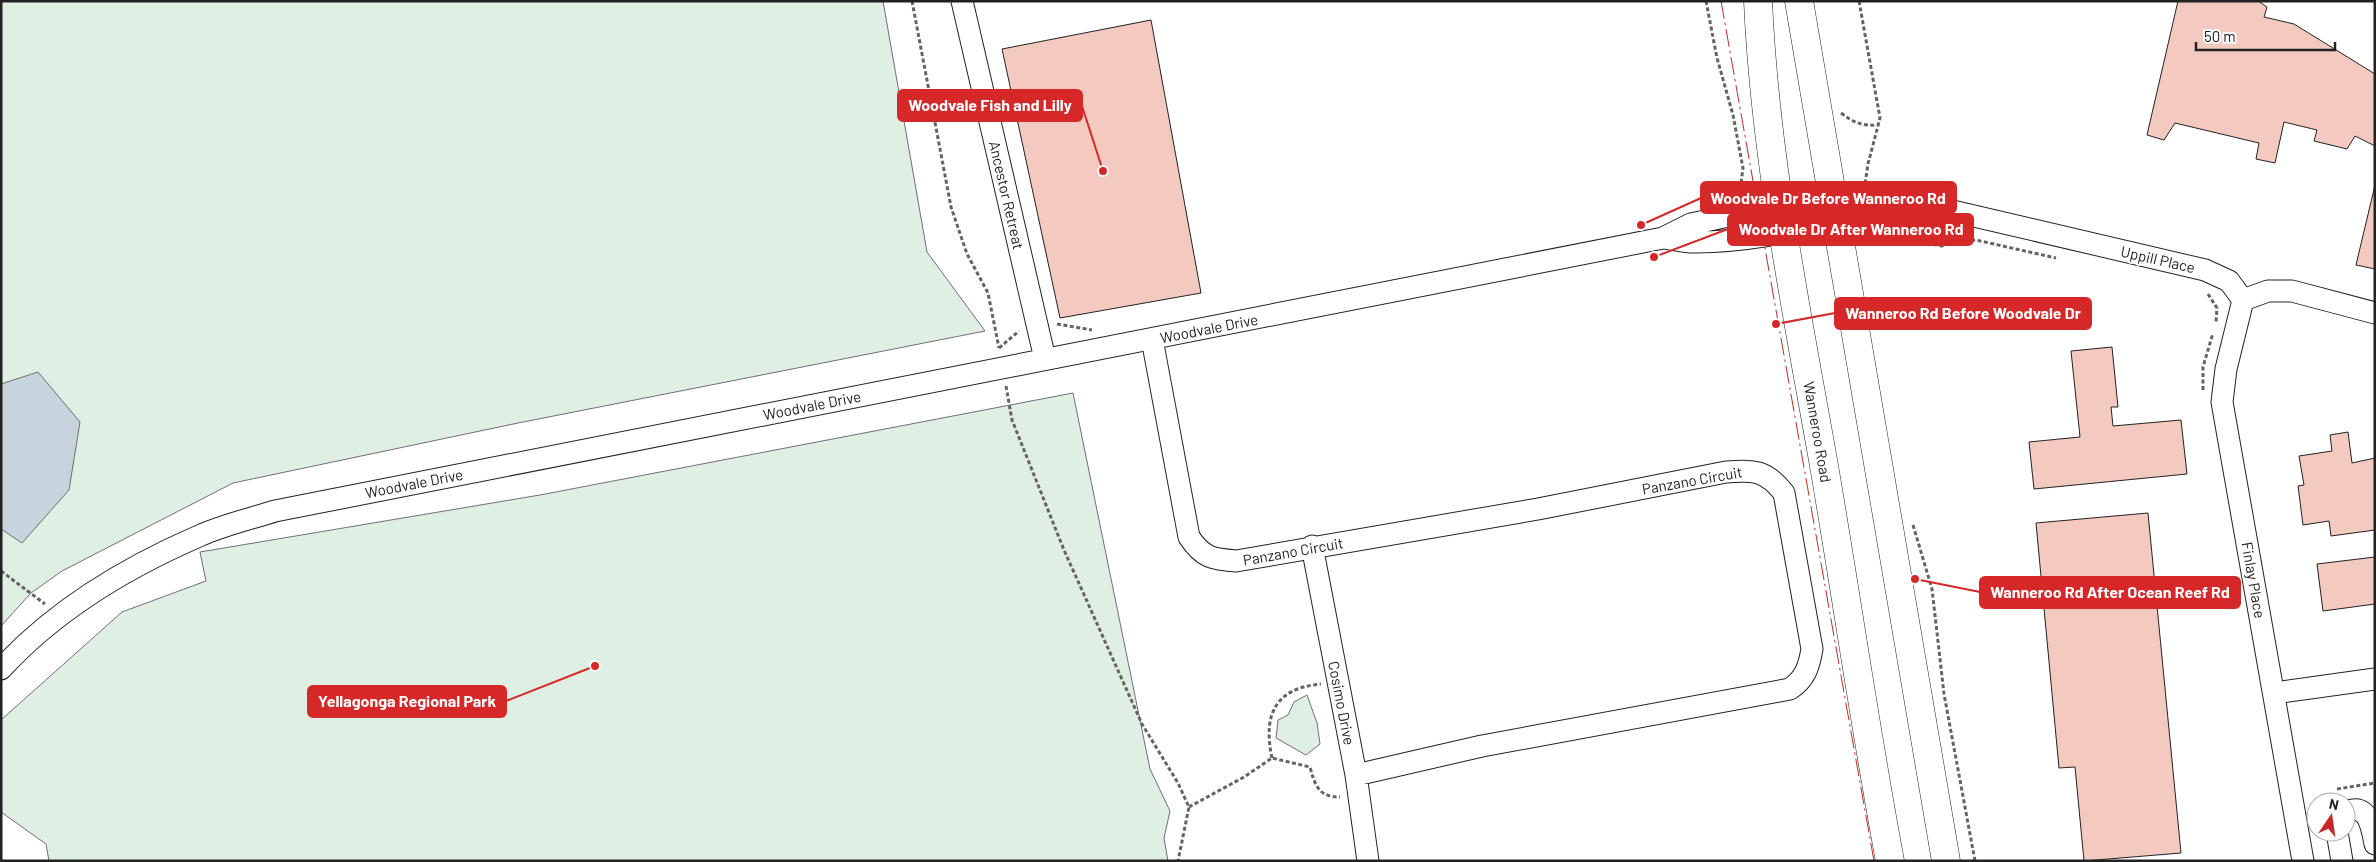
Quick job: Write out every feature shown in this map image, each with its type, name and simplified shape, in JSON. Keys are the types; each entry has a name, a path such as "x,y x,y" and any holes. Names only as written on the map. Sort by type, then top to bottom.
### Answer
{"highway":[{"path":"1799,1 1835,222 1946,861"},
{"name":"Wanneroo Road","path":"1755,6 1766,109 1783,233 1890,861"}],"street":[{"name":"Ancestor Retreat","path":"962,1 1045,359"},
{"name":"Woodvale Drive","path":"1,669 34,636 64,611 111,580 201,535 276,511 1001,358 1045,359 1663,238 1691,224 1831,194"},
{"name":"Uppill Place","path":"1931,206 2205,270 2229,281 2244,300"},
{"name":"Woodvale Drive","path":"1663,238 1696,243 1783,233 1835,222"},
{"path":"2244,300 2268,291 2292,291 2375,313"},
{"name":"Finlay Place","path":"2244,300 2226,369 2222,402 2302,861"},
{"name":"Panzano Circuit","path":"1152,339 1188,537 1197,550 1211,558 1236,561 1312,546 1538,509 1726,472 1749,470 1763,473 1774,481 1784,493 1812,650 1806,673 1799,683 1790,689 1482,746 1356,774"},
{"name":"Cosimo Drive","path":"1312,546 1356,774 1368,861"},
{"path":"2274,693 2375,679"},
{"path":"2356,809 2364,812 2370,821 2375,844"},
{"path":"2339,842 2342,861"}],"path":[{"path":"912,1 951,207 967,254 988,293 1012,420 1064,550 1142,724 1178,783 1189,807 1178,861"},
{"path":"1706,1 1717,58 1734,115 1743,168 1741,183 1732,199"},
{"path":"1859,1 1880,118 1868,164"},
{"path":"1864,192 1885,202 1902,231 1919,242 1942,246 1954,242 1976,240 2064,259"},
{"path":"2203,290 2212,298 2217,308 2203,367 2202,385 2204,394"},
{"path":"1001,358 1018,331 1056,324 1097,331"},
{"path":"990,350 1001,358"},
{"path":"1,571 48,606"},
{"path":"1272,758 1268,738 1271,714 1280,699 1304,686 1324,684"},
{"path":"1189,807 1244,777 1272,758 1310,767 1315,786 1324,794 1340,798 1342,793"},
{"path":"2337,790 2375,782"}],"green space":[{"path":"1,1 883,1 927,252 985,331 518,423 233,483 62,571 31,593 1,626"},
{"path":"1073,393 1150,769 1170,811 1164,838 1168,861 49,861 46,844 1,812 1,720 122,612 206,581 200,552 540,495"},
{"path":"1307,695 1317,723 1320,744 1306,755 1276,738 1278,720 1288,715 1294,702"}],"shaded area":[{"path":"38,372 80,422 69,490 22,543 1,529 1,384"}],"building":[{"path":"2178,1 2258,1 2267,7 2264,17 2294,24 2375,74 2375,146 2355,136 2347,149 2314,141 2317,130 2284,122 2275,163 2256,159 2259,143 2175,123 2164,140 2147,135"},
{"path":"1151,20 1201,293 1060,318 1002,49"},
{"path":"2375,185 2375,269 2356,265"},
{"path":"2112,347 2118,407 2111,407 2113,426 2181,420 2187,474 2034,489 2029,442 2080,437 2071,351"},
{"path":"2348,432 2352,463 2375,458 2375,530 2331,536 2329,521 2303,525 2298,486 2304,485 2299,456 2332,451 2330,435"},
{"path":"2148,513 2181,853 2084,861 2075,767 2059,768 2036,523"},
{"path":"2375,557 2375,604 2323,611 2317,564"}],"power":[{"path":"1721,1 1874,861"}],"place":[{"name":"Woodvale Fish and Lilly","path":"1103,171"},
{"name":"Woodvale Dr Before Wanneroo Rd","path":"1641,225"},
{"name":"Woodvale Dr After Wanneroo Rd","path":"1654,257"},
{"name":"Wanneroo Rd Before Woodvale Dr","path":"1776,324"},
{"name":"Wanneroo Rd After Ocean Reef Rd","path":"1915,579"},
{"name":"Yellagonga Regional Park","path":"595,666"}]}
